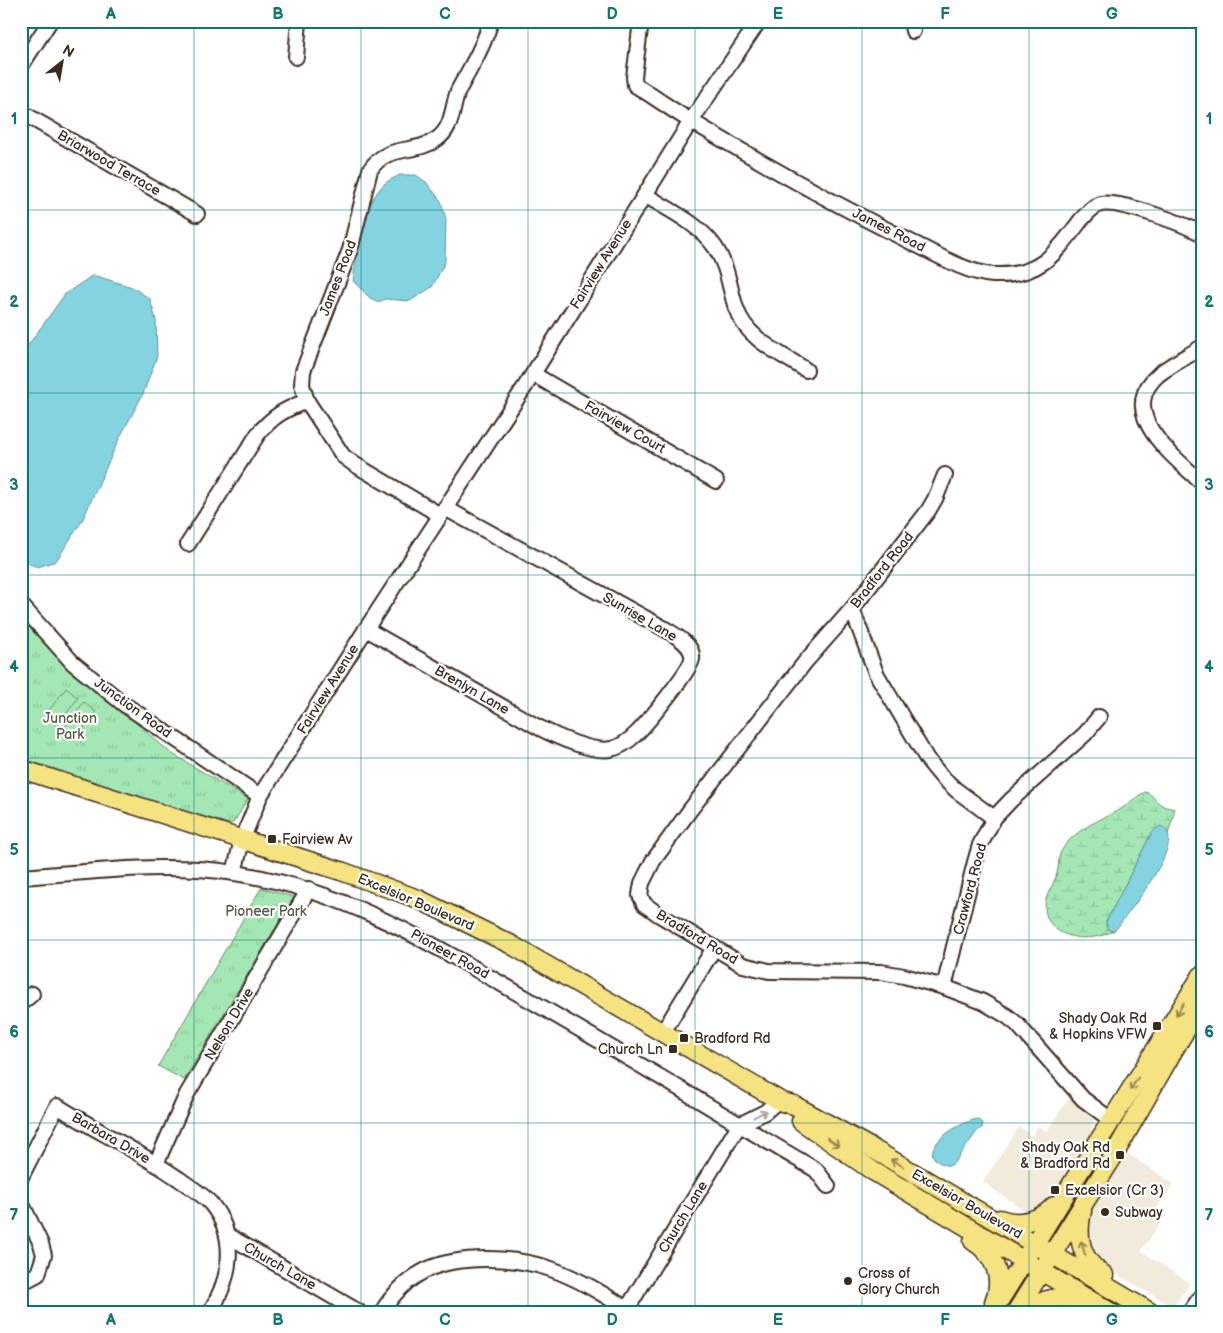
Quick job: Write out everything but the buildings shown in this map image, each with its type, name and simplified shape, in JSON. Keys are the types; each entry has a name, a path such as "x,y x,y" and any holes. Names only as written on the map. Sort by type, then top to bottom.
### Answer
{"main road":[{"name":"Excelsior Boulevard","path":"21,768 369,880 461,919 510,944 780,1101 794,1105 873,1149 1150,1312"},
{"path":"992,1312 1202,975"},
{"path":"1016,1312 1040,1271 1084,1204 1202,1003"},
{"name":"Excelsior Boulevard","path":"780,1101 788,1113 873,1171 1110,1312"},
{"path":"873,1171 915,1206 985,1250 995,1264 997,1272 998,1290 992,1312"},
{"path":"985,1214 1007,1222 1027,1221 1048,1213 1063,1197"},
{"path":"1084,1204 1079,1231 1082,1252 1099,1272 1141,1297 1158,1312"},
{"path":"1028,1312 1042,1302 1061,1298 1078,1300 1103,1312"}],"street":[{"path":"21,66 50,21"},
{"path":"296,57 298,21"},
{"name":"James Road","path":"307,400 302,385 302,371 350,250 370,170 383,156 392,152 431,143 446,130 459,90 482,46 491,21"},
{"name":"James Road","path":"641,21 634,77 635,85 691,121 786,176 873,223 968,269 992,275 1014,274 1041,265 1054,254 1090,209 1100,204 1113,203 1129,206 1202,234"},
{"name":"Fairview Avenue","path":"234,873 242,840 260,796 442,511 533,374 691,121 758,21"},
{"name":"Briarwood Terrace","path":"21,112 197,214"},
{"path":"645,195 694,225 707,236 728,272 741,321 763,343 806,370"},
{"path":"1202,347 1159,374 1144,396 1143,410 1146,423 1153,434 1202,483"},
{"name":"Fairview Court","path":"533,374 716,481"},
{"path":"188,544 258,434 267,423 278,414 307,400"},
{"name":"Sunrise Lane","path":"307,400 343,456 354,464 665,629 680,639 690,650 692,659 688,668 664,700 624,744 610,749 580,744"},
{"name":"Bradford Road","path":"945,475 928,511 852,609 806,661 690,810 653,861 642,883 640,894 644,904 658,914 743,965 769,971 881,972 944,987 982,1002 1007,1016 1016,1024 1082,1099 1111,1120"},
{"name":"Junction Road","path":"21,605 73,663 125,705 260,796"},
{"path":"852,609 876,673 927,759 956,790 994,818"},
{"name":"Brenlyn Lane","path":"366,629 538,727 557,737 580,744"},
{"name":"Crawford Road","path":"944,987 980,844 994,818 1011,800 1085,734 1099,717"},
{"name":"Pioneer Road","path":"21,877 141,869 186,869 234,873 309,889 373,914 451,954 816,1170 828,1186"},
{"name":"Nelson Drive","path":"156,1164 188,1094 309,889"},
{"path":"663,1032 714,948"},
{"path":"739,1125 765,1112 780,1101"},
{"name":"Barbara Drive","path":"21,1177 57,1106 156,1164"},
{"name":"Church Lane","path":"382,1312 397,1292 411,1279 427,1270 446,1264 480,1260 524,1262 549,1269 573,1278 630,1310 739,1125"},
{"path":"156,1164 200,1193 212,1205 221,1219 227,1235 230,1252 228,1270 224,1286 210,1312"},
{"path":"21,1202 41,1244 44,1255 38,1274 21,1283"},
{"name":"Church Lane","path":"227,1235 359,1312"},
{"path":"1190,1312 1202,1295"}],"shaded area":[{"path":"1070,1096 1094,1121 1091,1130 1174,1184 1157,1207 1167,1214 1141,1251 1190,1283 1173,1307 1120,1276 983,1182 1019,1127 1032,1136 1038,1126 1047,1131"}],"green space":[{"name":"Junction Park","path":"21,614 82,677 171,753 248,799 234,822 230,824 128,795 21,758"},
{"path":"66,688 78,698 57,726 44,717"},
{"path":"84,702 96,712 75,740 62,730"},
{"path":"1145,792 1163,806 1174,809 1174,813 1168,834 1166,830 1152,832 1106,922 1106,926 1110,931 1113,931 1104,935 1083,938 1062,933 1054,928 1048,920 1045,904 1057,873 1060,854 1065,846 1086,827 1121,809"},
{"name":"Pioneer Park","path":"261,888 294,897 184,1080 158,1066"}],"water":[{"path":"400,175 416,175 426,182 441,201 446,219 445,262 432,287 410,301 385,299 379,302 370,298 353,281 358,243 364,219 375,196 385,184"},
{"path":"93,275 132,287 150,299 156,320 157,356 143,394 118,441 82,521 56,561 38,567 21,561 21,355 65,294"},
{"path":"1160,826 1168,833 1168,844 1163,859 1154,876 1117,928 1113,931 1107,929 1106,922 1152,832"},
{"path":"977,1119 983,1123 982,1128 978,1130 954,1163 949,1166 937,1161 933,1154 934,1147 940,1140 948,1132"}],"place":[{"name":"Fairview Av","path":"272,839"},
{"name":"Shady Oak Rd & Hopkins VFW","path":"1157,1026"},
{"name":"Bradford Rd","path":"684,1038"},
{"name":"Church Ln","path":"673,1049"},
{"name":"Shady Oak Rd & Bradford Rd","path":"1120,1155"},
{"name":"Excelsior (Cr 3)","path":"1055,1190"},
{"name":"Subway","path":"1105,1212"},
{"name":"Cross of Glory Church","path":"848,1281"}]}
